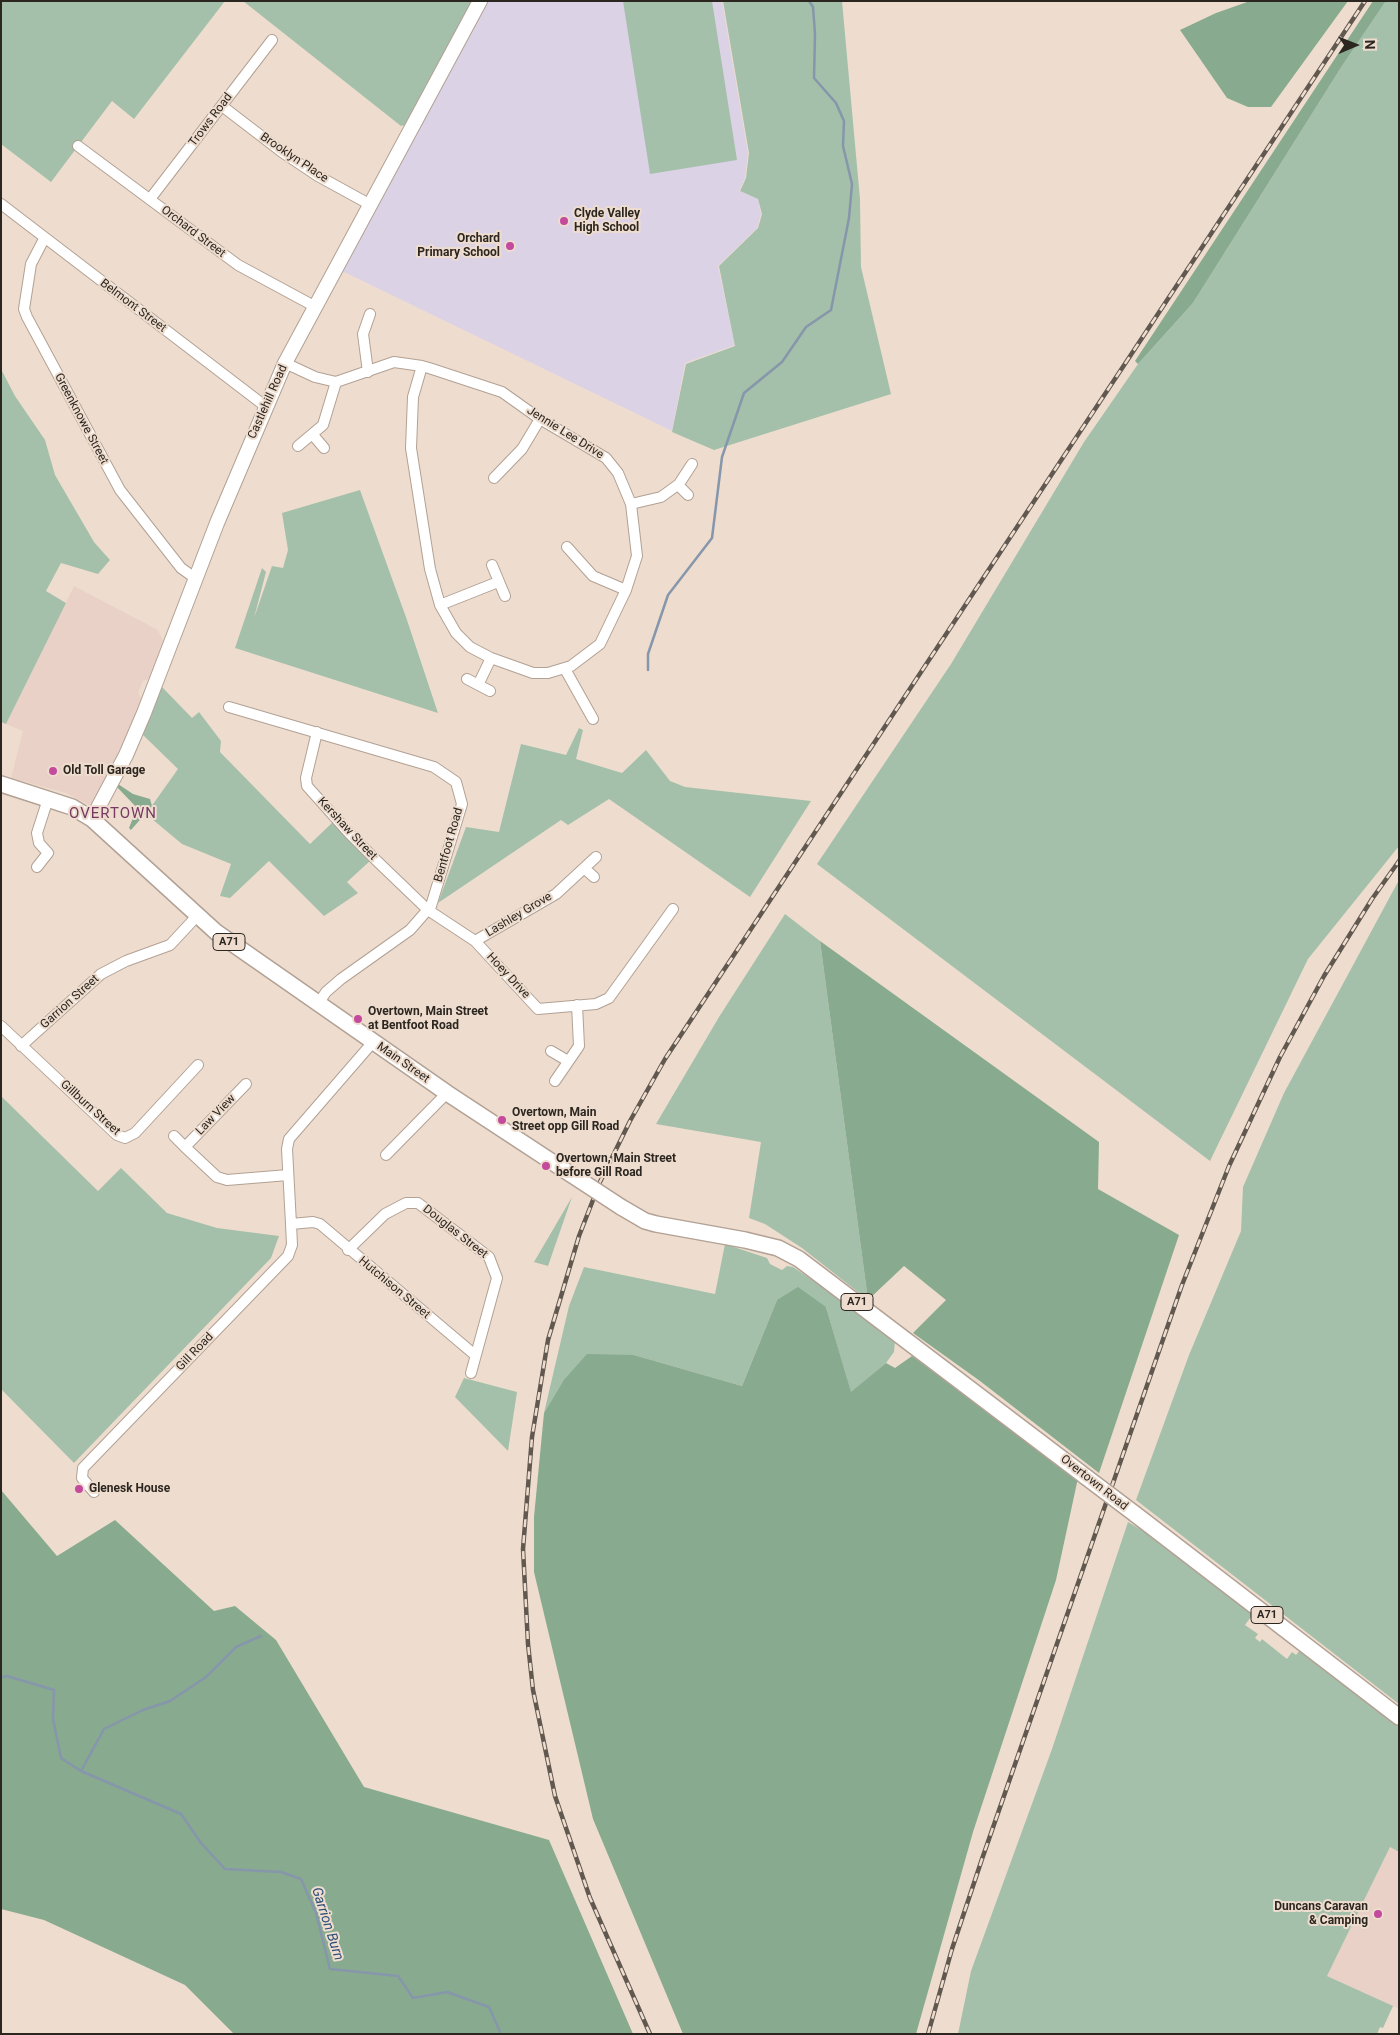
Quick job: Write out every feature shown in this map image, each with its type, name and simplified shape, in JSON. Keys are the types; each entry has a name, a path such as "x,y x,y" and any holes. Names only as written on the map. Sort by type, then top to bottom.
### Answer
{"main road":[{"name":"Castlehill Road","path":"92,819 126,755 265,406 285,363 314,306 480,1"},
{"name":"Main Street","path":"1,784 72,807 92,819 216,932 447,1093 645,1221 745,1240 786,1252"},
{"name":"Overtown Road","path":"786,1252 799,1259 914,1345 1399,1717"}],"street":[{"name":"Trows Road","path":"150,199 272,40"},
{"name":"Brooklyn Place","path":"222,106 282,152 318,176 369,204"},
{"name":"Orchard Street","path":"78,146 238,265 314,306"},
{"name":"Belmont Street","path":"1,204 44,239 265,406"},
{"name":"Greenknowe Street","path":"44,239 31,264 24,308 27,317 120,490 181,568 196,578"},
{"path":"368,372 363,334 370,314"},
{"name":"Jennie Lee Drive","path":"336,382 394,362 422,366 502,392 540,419 606,458 618,473 631,504 637,556 626,590 600,644 566,669 533,674 491,658 470,647 456,633 440,605 430,569 411,448 413,397 422,366"},
{"path":"285,363 315,377 336,382 328,415 323,425 298,446"},
{"path":"494,478 522,449 540,419"},
{"path":"313,435 324,448"},
{"path":"631,504 661,497 678,485 692,464"},
{"path":"678,485 688,495"},
{"path":"567,547 593,576 626,590"},
{"path":"492,565 505,596"},
{"path":"440,605 498,582"},
{"path":"479,683 491,658"},
{"path":"566,669 593,719"},
{"path":"467,679 479,683 490,691"},
{"name":"Bentfoot Road","path":"229,707 434,767 456,782 462,804 431,906 410,930 341,979 326,992 318,1004"},
{"name":"Kershaw Street","path":"317,732 306,778 307,786 348,833 428,910"},
{"path":"37,868 48,854 39,843 38,833 48,799"},
{"name":"Lashley Grove","path":"475,941 556,894 596,857"},
{"path":"584,868 594,878"},
{"name":"Hoey Drive","path":"428,910 475,941 538,1008 596,1004 609,998 673,909"},
{"name":"Garrion Street","path":"21,1046 101,974 126,961 170,944 197,916"},
{"path":"555,1081 579,1046 577,1005"},
{"name":"Gillburn Street","path":"1,1026 116,1136 125,1138 134,1133 198,1065"},
{"name":"Gill Road","path":"94,1492 82,1478 83,1468 288,1256 292,1245 287,1149 290,1138 373,1042"},
{"path":"551,1051 568,1062"},
{"name":"Law View","path":"185,1147 246,1084"},
{"path":"386,1155 447,1093"},
{"name":"Law View","path":"174,1136 217,1177 227,1180 288,1176"},
{"name":"Douglas Street","path":"348,1250 386,1214 406,1203 418,1203 489,1257 497,1278 470,1373"},
{"name":"Hutchison Street","path":"291,1224 313,1222 320,1224 348,1250 475,1355"}],"shaded area":[{"name":"Clyde Valley High School","path":"487,1 722,1 748,153 745,178 739,191 758,199 761,214 757,228 718,266 735,345 685,363 672,431 342,271"},
{"path":"74,586 158,630 163,641 149,679 143,681 138,693 142,699 113,764 105,765 106,778 91,806 66,793 11,778 23,731 6,724"},
{"name":"Duncans Caravan & Camping","path":"1390,1847 1399,1852 1399,2009 1327,1976"}],"green space":[{"path":"1,1 225,1 134,119 112,101 51,182 1,144"},
{"path":"243,1 473,1 405,125 401,126"},
{"path":"623,1 712,1 737,160 650,174"},
{"path":"723,1 842,1 860,199 861,267 891,394 714,450 672,432 686,364 735,346 719,266 758,228 762,214 758,199 740,191 746,178 749,153"},
{"path":"1250,1 1348,1 1271,107 1248,107 1227,98 1180,30 1216,13"},
{"path":"1373,1 1386,1 1342,66 1193,303 1138,364 1135,361"},
{"path":"1386,1 1399,1 1399,846 1308,959 1210,1161 817,864 951,664 1084,442 1138,364 1193,303 1342,66"},
{"path":"1,369 15,396 45,440 55,475 94,542 110,560 98,574 61,563 46,591 66,603 6,724 1,722"},
{"path":"360,490 438,713 235,648 262,568 266,572 254,618 272,566 283,568 288,550 282,513"},
{"path":"162,687 192,718 199,712 221,741 220,752 310,844 333,822 370,861 347,882 358,893 324,916 269,861 230,898 220,896 231,864 182,844 146,814 178,769 143,735"},
{"path":"579,728 583,730 576,759 622,773 646,750 670,781 685,787 811,801 750,897 609,799 568,825 561,820 438,903 466,827 499,832 521,744 566,755"},
{"path":"118,784 133,794 150,799 152,806 131,830 129,828 137,808 117,787"},
{"path":"1399,880 1399,1704 1136,1500 1189,1355 1241,1231 1243,1187 1284,1093"},
{"path":"785,914 820,941 868,1300 802,1248 765,1224 749,1218 761,1142 656,1124 719,1017"},
{"path":"820,941 1099,1142 1098,1189 1179,1235 1099,1473 980,1381 913,1333 946,1300 904,1266 868,1300"},
{"path":"1,1096 98,1191 121,1168 167,1213 217,1228 279,1236 271,1258 74,1463 1,1389"},
{"path":"572,1197 548,1266 534,1262"},
{"path":"725,1244 767,1258 770,1264 782,1270 787,1266 793,1267 836,1296 895,1341 894,1352 886,1363 851,1393 826,1307 777,1300 742,1386 634,1355 563,1381 544,1413 569,1306 584,1267 715,1294"},
{"path":"798,1287 826,1307 851,1392 886,1363 895,1368 912,1356 1078,1478 1056,1580 973,1832 916,2034 683,2034 593,1819 534,1572 534,1517 544,1413 563,1381 587,1354 634,1355 742,1386 777,1300"},
{"path":"464,1378 517,1392 508,1451 455,1397"},
{"path":"1,1490 57,1556 115,1520 214,1611 235,1606 276,1640 364,1787 549,1840 633,2034 234,2034 185,1985 44,1920 1,1909"},
{"path":"1128,1522 1152,1536 1253,1614 1245,1625 1258,1634 1255,1638 1260,1642 1262,1639 1287,1659 1292,1652 1296,1655 1300,1650 1399,1727 1399,1852 1390,1847 1327,1976 1393,2006 1383,2028 1380,2027 1377,2034 958,2034 971,1971 1052,1749"}],"waterway":[{"path":"648,670 648,654 668,595 712,538 722,457 744,393 782,362 806,327 831,310 849,218 852,184 843,146 844,121 836,103 814,78 815,34 813,7 809,1"},
{"path":"81,1771 104,1729 143,1710 170,1701 206,1677 236,1647 261,1636"},
{"name":"Garrion Burn","path":"1,1677 7,1676 54,1690 53,1719 61,1758 81,1771 181,1814 201,1843 225,1869 281,1872 301,1879 316,1913 330,1969 398,1976 413,1998 447,1992 489,2007 501,2034"}],"railway":[{"path":"650,2034 590,1898 555,1796 533,1690 528,1644 523,1549 532,1437 548,1340 579,1236 600,1182 630,1121 665,1059 1365,1"},
{"path":"928,2034 952,1949 982,1859 1182,1285 1229,1166 1280,1057 1324,976 1372,899 1399,861"}],"place":[{"name":"Clyde Valley High School","path":"564,221"},
{"name":"Orchard Primary School","path":"510,246"},
{"name":"Old Toll Garage","path":"53,771"},
{"name":"Overtown, Main Street at Bentfoot Road","path":"358,1019"},
{"name":"Overtown, Main Street opp Gill Road","path":"502,1120"},
{"name":"Overtown, Main Street before Gill Road","path":"546,1166"},
{"name":"Glenesk House","path":"79,1489"},
{"name":"Duncans Caravan & Camping","path":"1378,1914"}],"district":[{"name":"OVERTOWN","path":"113,814"}]}
